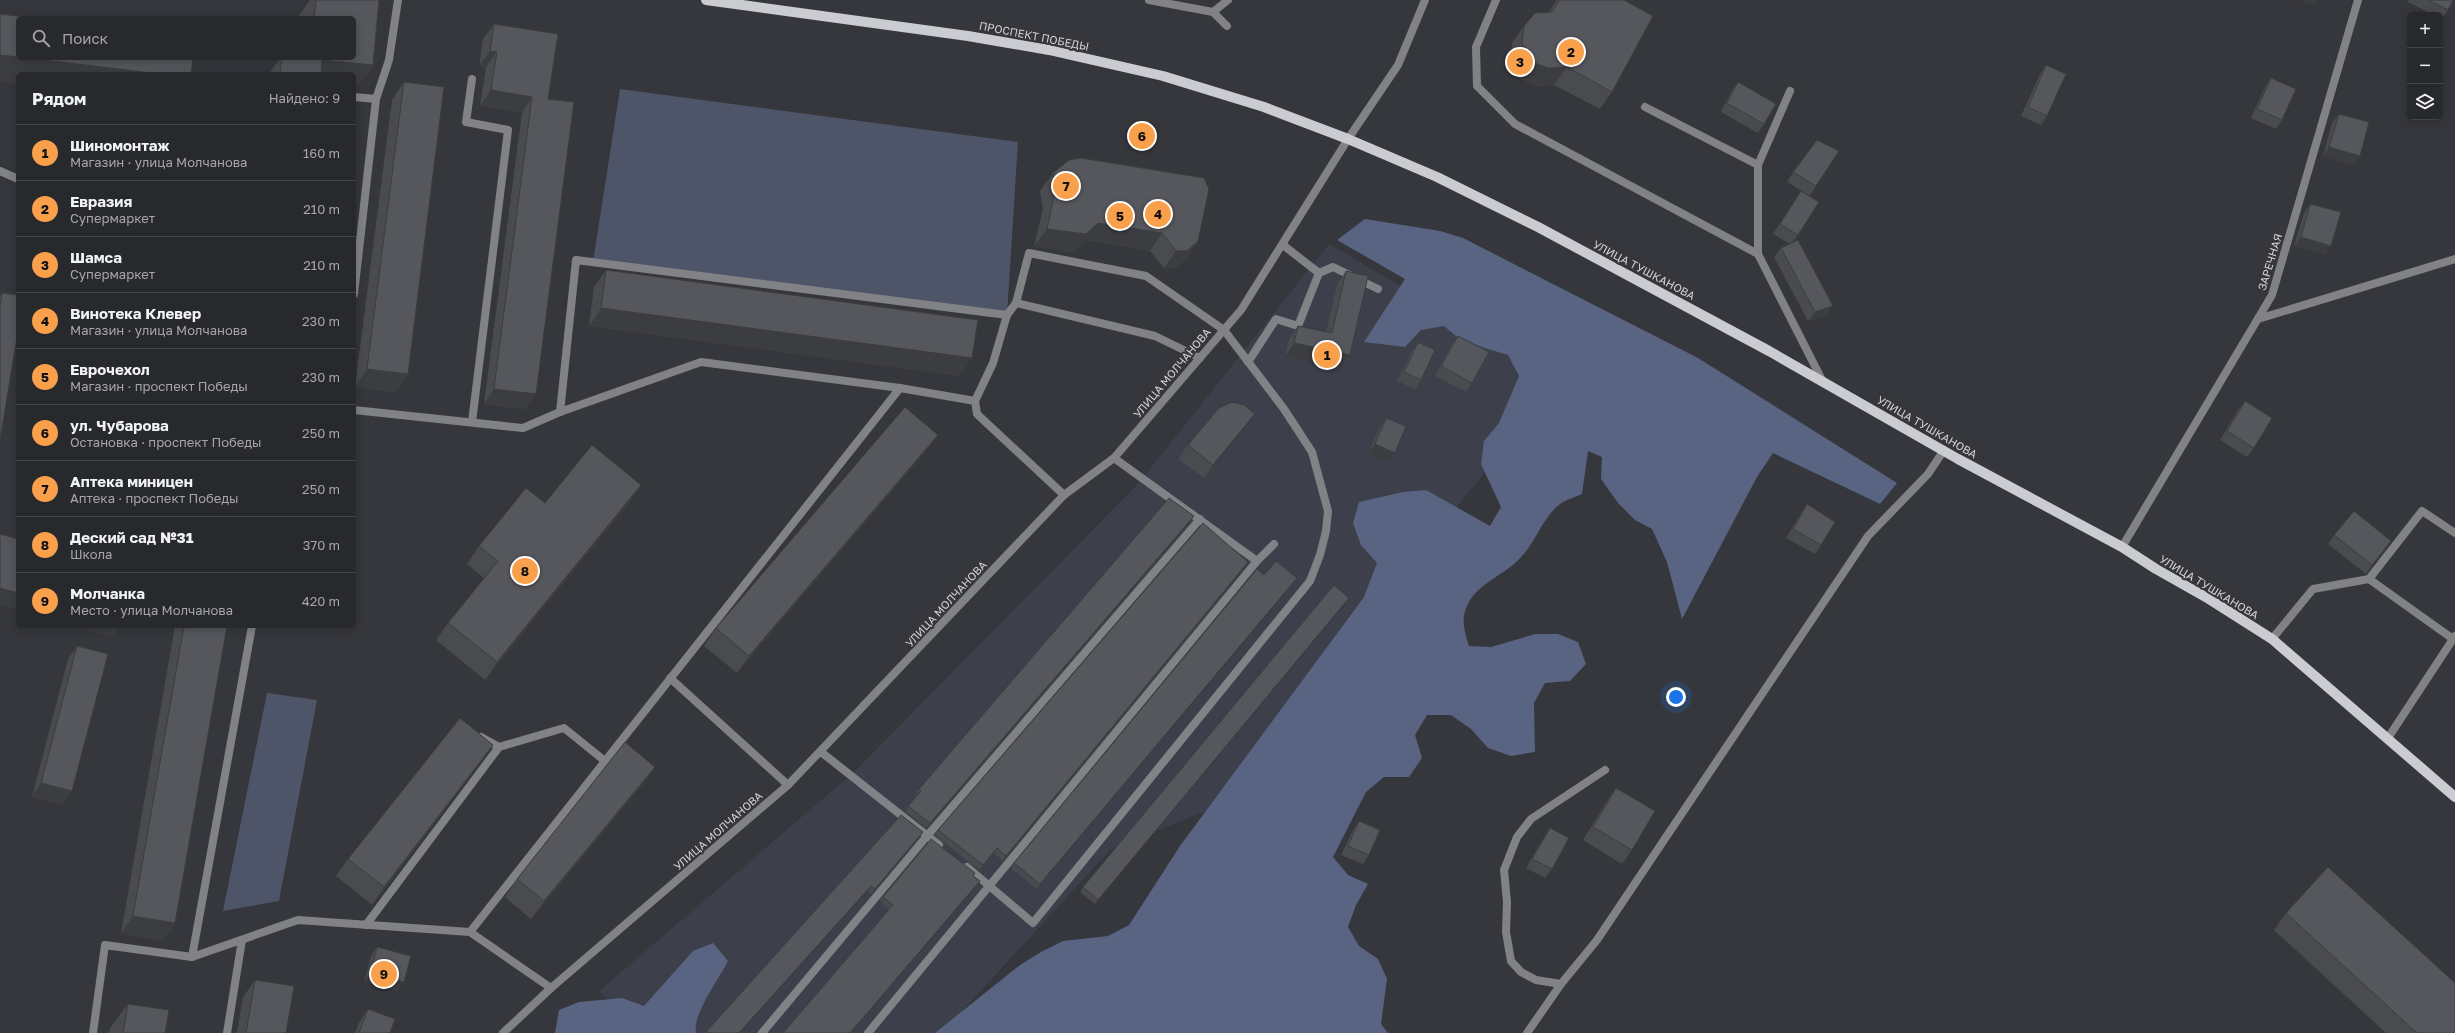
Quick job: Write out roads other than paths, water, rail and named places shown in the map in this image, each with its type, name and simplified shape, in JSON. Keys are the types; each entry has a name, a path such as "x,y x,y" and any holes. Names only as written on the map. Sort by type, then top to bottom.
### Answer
{"main road":[{"name":"ПРОСПЕКТ ПОБЕДЫ","path":"706,0 968,36 1049,50 1163,76 1264,107 1348,139"},
{"name":"УЛИЦА ТУШКАНОВА","path":"1348,139 1437,177 1538,227 1822,380 1944,450 2122,547 2272,639 2455,797"}],"street":[{"path":"356,276 376,99 389,60 398,0"},
{"path":"1149,0 1213,12 1227,26"},
{"path":"1213,12 1228,0"},
{"name":"УЛИЦА МОЛЧАНОВА","path":"503,1033 551,988 788,785 1064,496 1114,458 1241,310 1348,139 1398,65 1425,0"},
{"path":"1496,0 1476,47 1477,86 1515,124 1758,254"},
{"name":"ЗАРЕЧНАЯ","path":"2122,547 2272,295 2358,0"},
{"path":"472,79 466,122 508,130 472,422"},
{"path":"1790,90 1758,165 1758,254 1822,380"},
{"path":"356,97 376,99"},
{"path":"1645,107 1758,165"},
{"path":"0,171 16,178"},
{"path":"1283,245 1319,273"},
{"path":"958,860 990,885 1033,923 1310,581 1320,556 1326,531 1328,511 1312,452 1284,409 1224,330 1146,276 1029,253 1016,303 1007,315 993,363 975,401 977,414 1064,496"},
{"path":"2258,319 2455,259"},
{"path":"560,412 576,260 1007,315"},
{"path":"1248,362 1276,319 1298,326 1319,273 1333,267 1378,289"},
{"path":"1016,303 1156,336 1200,358"},
{"path":"356,410 524,428 560,412 701,362 900,388 975,401"},
{"path":"470,932 900,388"},
{"path":"1527,1033 1561,984 1597,940 1868,536 1928,474 1944,450"},
{"path":"1114,458 1257,561"},
{"path":"2272,639 2313,589 2369,578 2422,511 2455,533"},
{"path":"762,1033 927,836 1200,519"},
{"path":"868,1033 1257,561 1274,544"},
{"path":"2369,578 2454,637 2388,738"},
{"path":"192,957 252,628"},
{"path":"670,678 788,785"},
{"path":"366,925 499,747 564,728 605,761"},
{"path":"474,733 499,747"},
{"path":"821,752 946,850"},
{"path":"1561,984 1536,980 1521,972 1511,961 1506,932 1507,902 1504,870 1517,837 1531,819 1605,770"},
{"path":"93,1033 105,945 192,957 298,920 470,932 551,988"},
{"path":"228,1033 242,940"}],"place":[{"name":"Евразия","path":"1571,52"},
{"name":"Шамса","path":"1520,62"},
{"name":"ул. Чубарова","path":"1142,136"},
{"name":"Аптека миницен","path":"1066,186"},
{"name":"Винотека Клевер","path":"1158,214"},
{"name":"Еврочехол","path":"1120,216"},
{"name":"Шиномонтаж","path":"1327,355"},
{"name":"Деский сад №31","path":"525,571"},
{"name":"Молчанка","path":"384,974"}]}
